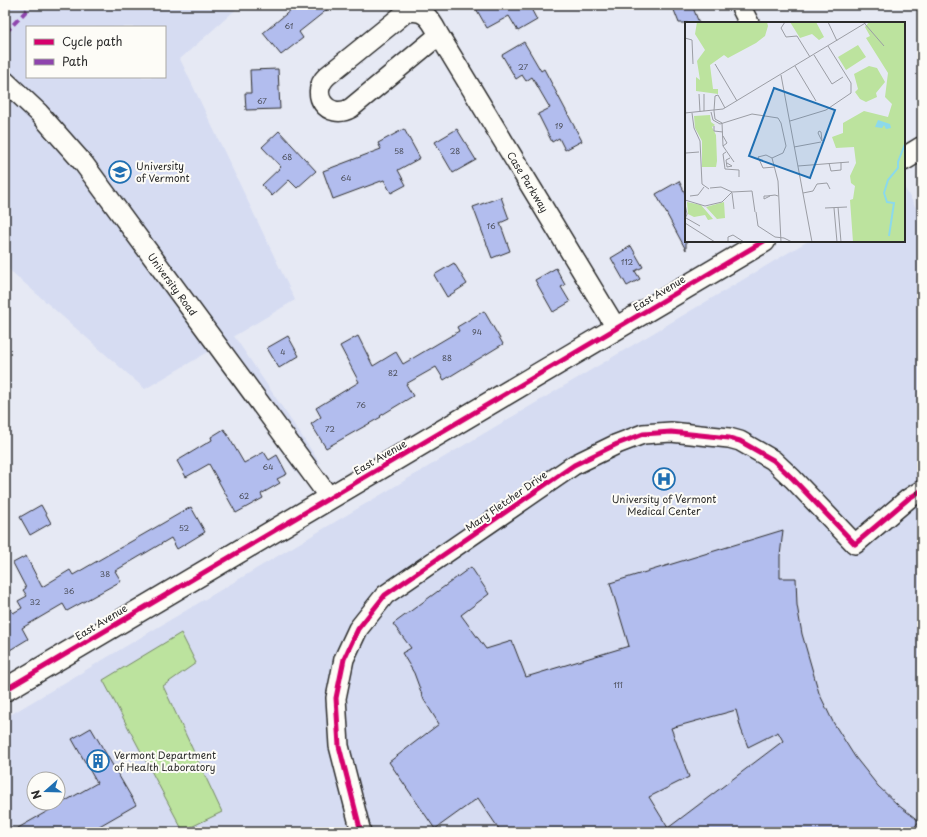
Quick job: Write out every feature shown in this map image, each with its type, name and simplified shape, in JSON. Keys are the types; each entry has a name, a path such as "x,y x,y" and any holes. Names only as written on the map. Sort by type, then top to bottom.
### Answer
{"main road":[{"path":"905,158 922,148"},
{"name":"East Avenue","path":"5,690 762,242"}],"street":[{"path":"740,5 748,22"},
{"name":"Case Parkway","path":"439,34 351,108 336,112 323,104 319,93 320,85 324,79 405,13 418,11 425,15 439,34 617,329"},
{"name":"University Road","path":"5,81 39,113 84,164 329,497"},
{"name":"Mary Fletcher Drive","path":"361,832 339,746 336,698 344,659 358,628 385,595 574,465 617,444 643,434 670,432 729,438 740,441 773,460 793,479 854,544 908,499 922,490"}],"shaded area":[{"name":"University of Vermont","path":"5,5 241,5 180,59 295,300 234,336 320,463 298,475 213,349 145,389 5,266"},
{"name":"University of Vermont Medical Center","path":"905,189 922,218 922,832 5,832 5,718 806,242 905,242"}],"green space":[{"path":"181,633 196,663 163,686 222,812 183,831 103,680"}],"building":[{"path":"297,5 333,5 299,32 303,38 281,55 263,33"},
{"path":"474,5 529,5 537,20 518,31 509,16 487,28"},
{"path":"672,5 692,5 699,22 679,23"},
{"path":"524,42 541,71 544,69 582,141 565,150 559,138 552,142 538,114 550,108 532,77 526,81 522,75 516,79 502,55"},
{"path":"278,69 280,109 246,110 245,93 251,93 250,70"},
{"path":"404,129 420,158 398,170 406,185 391,193 384,180 333,199 323,171 381,149 378,143"},
{"path":"457,129 476,160 453,173 435,142"},
{"path":"279,131 316,171 297,188 289,180 272,196 262,185 281,167 262,147"},
{"path":"679,181 685,193 686,250 656,194"},
{"path":"501,197 509,219 500,223 510,251 492,258 473,207"},
{"path":"631,246 643,267 635,271 640,279 627,286 611,258"},
{"path":"454,263 467,284 447,297 434,275"},
{"path":"556,268 565,285 561,287 570,302 553,312 535,280"},
{"path":"484,311 503,344 444,380 436,367 406,384 413,396 380,416 381,417 326,448 311,424 321,417 316,408 359,382 340,346 358,336 373,366 396,352 403,364 459,331 457,327"},
{"path":"288,336 299,356 279,368 267,348"},
{"path":"224,429 244,463 264,452 269,460 277,455 287,474 277,479 280,483 261,494 263,498 236,513 209,464 186,477 177,461 212,440 211,437"},
{"path":"41,505 51,523 30,535 20,517"},
{"path":"191,507 205,532 177,549 171,538 115,571 121,581 67,611 63,604 22,628 28,639 5,653 5,601 13,613 22,608 18,601 27,596 23,590 26,588 13,563 26,556 42,587 70,570 73,575"},
{"path":"783,530 780,556 780,578 796,578 797,605 802,634 819,693 833,722 855,757 878,786 898,805 919,821 911,832 501,832 478,798 435,829 389,762 439,724 424,700 414,673 402,653 411,648 393,624 471,567 489,594 461,615 486,649 512,641 526,677 629,646 610,583","holes":["736,710 748,747 778,732 783,741 668,828 649,797 689,777 671,728"]},
{"name":"Vermont Department of Health Laboratory","path":"91,728 136,805 89,832 11,832 48,811 66,811 66,801 97,783 72,739"}],"marked path":[{"path":"5,33 32,5"}],"cycle path":[{"path":"5,690 762,242"},
{"path":"361,832 339,746 336,698 344,659 358,629 385,595 574,465 617,444 643,434 671,432 729,438 740,441 773,460 855,544 908,499 922,490"}],"place":[{"name":"University of Vermont","path":"120,172"},
{"name":"University of Vermont Medical Center","path":"664,479"},
{"name":"Vermont Department of Health Laboratory","path":"98,761"}]}
